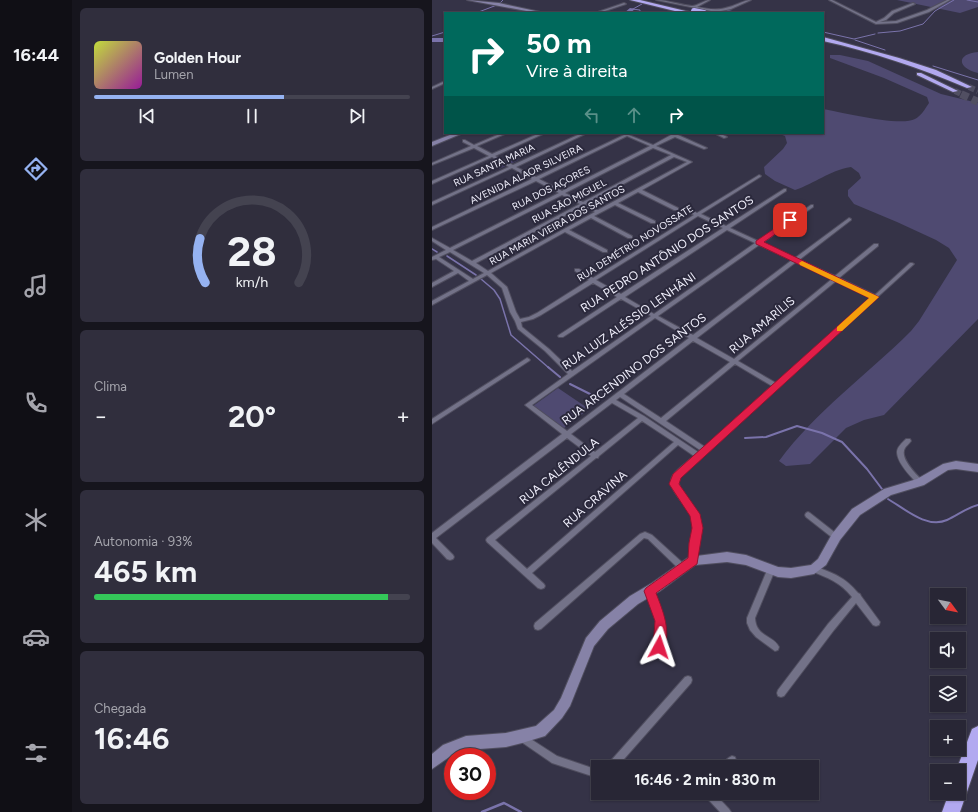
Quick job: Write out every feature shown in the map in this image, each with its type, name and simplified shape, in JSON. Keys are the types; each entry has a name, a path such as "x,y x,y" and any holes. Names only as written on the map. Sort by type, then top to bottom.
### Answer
{"highway":[{"path":"633,0 692,11"},
{"path":"644,0 692,11"},
{"path":"824,39 901,60 968,87"},
{"path":"824,42 902,68 955,91"},
{"path":"966,769 978,735"},
{"path":"951,812 955,800"}],"street":[{"path":"469,0 538,12"},
{"path":"657,0 692,11 714,11"},
{"path":"692,11 710,0"},
{"path":"708,12 730,8 750,0"},
{"path":"830,0 876,23 896,22 928,11 949,0"},
{"path":"599,12 625,4"},
{"path":"876,23 885,19 893,12 914,4"},
{"path":"432,88 444,82"},
{"path":"432,144 457,134"},
{"path":"432,164 503,134"},
{"path":"432,183 541,134"},
{"name":"RUA SANTA MARIA","path":"432,204 583,134"},
{"path":"625,134 674,155"},
{"name":"AVENIDA ALAOR SILVEIRA","path":"432,229 625,134"},
{"path":"677,134 705,148"},
{"name":"RUA DOS AÇORES","path":"434,258 677,134"},
{"path":"718,134 725,137"},
{"path":"464,141 598,212"},
{"name":"RUA MARIA VIEIRA DOS SANTOS","path":"432,303 690,162 674,155"},
{"name":"RUA SÃO MIGUEL","path":"472,263 674,155"},
{"name":"RUA DEMÉTRIO NOVOSSATE","path":"518,320 535,316 759,176"},
{"path":"638,190 676,209"},
{"name":"RUA PEDRO ANTÔNIO DOS SANTOS","path":"561,336 784,190"},
{"path":"615,203 653,222"},
{"name":"RUA LUIZ ALÉSSIO LENHÂNI","path":"596,456 528,405 811,206"},
{"path":"686,209 875,297"},
{"path":"591,216 630,237"},
{"name":"RUA ARCENDINO DOS SANTOS","path":"432,538 849,219"},
{"path":"566,230 605,251"},
{"path":"432,239 488,273 504,287 520,328 547,350 572,374"},
{"path":"432,244 442,244"},
{"name":"RUA AMARÍLIS","path":"661,422 876,245"},
{"path":"434,258 473,281"},
{"path":"688,563 694,543 697,520 691,508 677,490 674,480 705,450 912,264"},
{"path":"577,270 621,297 777,386"},
{"path":"432,285 458,271"},
{"path":"432,422 526,360"},
{"path":"620,394 705,450"},
{"path":"611,400 642,418 699,456"},
{"name":"RUA CALÊNDULA","path":"527,573 490,540 642,418"},
{"path":"908,441 900,449 900,453 903,462 920,482"},
{"name":"RUA CRAVINA","path":"527,573 678,442"},
{"path":"814,569 828,554 836,537 851,517 871,503 892,491 920,482 952,465 978,468"},
{"path":"808,515 836,537"},
{"path":"538,626 642,536 645,535 650,537 688,563"},
{"path":"432,538 450,557"},
{"path":"432,762 448,750 466,743 522,737 540,731 562,708 571,693 590,642 604,625 620,610 650,591 688,563 718,557 735,558 771,570 791,572 814,569 843,581 857,596 876,622"},
{"path":"771,570 750,618 750,623 757,634 775,647"},
{"path":"527,573 541,586"},
{"path":"650,591 660,621 658,644 663,657"},
{"path":"781,693 831,627 857,596"},
{"path":"617,760 688,680"},
{"path":"522,737 555,760 591,772"},
{"path":"715,800 726,812"}],"shaded area":[{"path":"897,0 978,0 978,7 960,13"},
{"path":"978,52 978,73 966,68 962,61 966,55"},
{"path":"830,55 840,55 868,61 941,94 978,103 978,319 884,415 864,420 846,428 810,464 786,466 779,461 793,443 825,409 911,331 919,321 957,260 949,248 936,240 854,204 848,196 848,190 861,178 859,173 851,167 836,171 795,190 775,181 765,174 764,167 783,149 787,143 785,136 780,134 824,134 824,109 884,120 907,121 915,119 919,116 929,103 927,97 884,78 830,58"},
{"path":"558,388 589,409 564,428 533,406"}],"building":[{"path":"511,153 517,156 511,159 505,156"},
{"path":"497,158 504,163 498,165 491,161"}],"waterway":[{"path":"500,3 503,0"},
{"path":"878,33 900,31 923,24 935,11 954,0"},
{"path":"967,0 978,2"},
{"path":"633,9 642,4"},
{"path":"479,12 497,5"},
{"path":"632,9 640,10 640,12"},
{"path":"628,12 632,9"},
{"path":"725,10 734,12"},
{"path":"432,36 444,32"},
{"path":"824,32 854,39 875,34"},
{"path":"432,40 444,40"},
{"path":"855,40 885,50"},
{"path":"933,66 978,80"},
{"path":"432,249 437,252"},
{"path":"447,256 476,275"},
{"path":"481,279 494,290 500,299 511,335 549,368"},
{"path":"548,367 560,377"},
{"path":"570,384 596,397 605,397"},
{"path":"745,438 766,437 797,426 822,433 842,442 867,469 882,489"},
{"path":"888,499 916,517 932,522 947,520 978,505"},
{"path":"482,812 504,803 521,812"}],"tunnel":[{"path":"969,87 978,91"},
{"path":"955,91 961,94"},
{"path":"961,94 978,102"}],"slow traffic":[{"path":"802,263 875,297 839,329"}],"route":[{"path":"659,647 658,644 661,625 650,591 682,566 693,560 697,528 695,514 674,484 676,476 875,297 758,243 790,220"}]}
